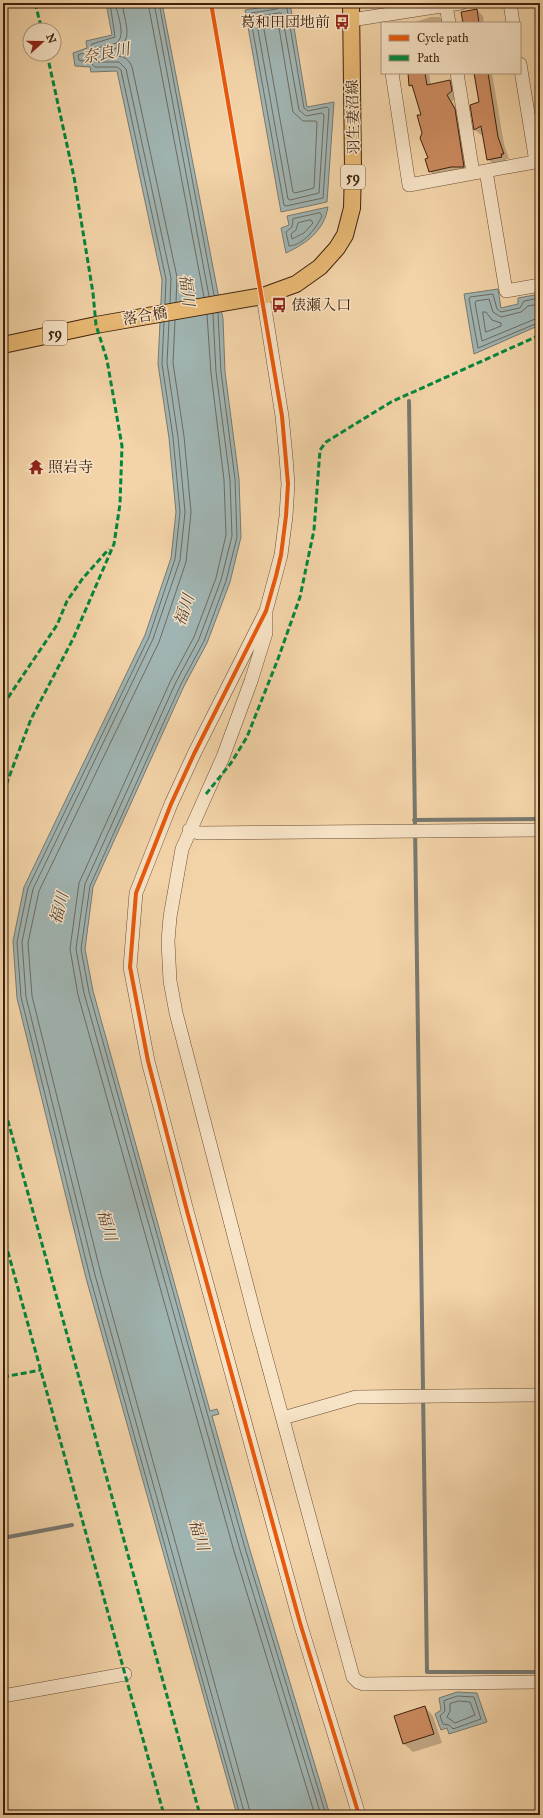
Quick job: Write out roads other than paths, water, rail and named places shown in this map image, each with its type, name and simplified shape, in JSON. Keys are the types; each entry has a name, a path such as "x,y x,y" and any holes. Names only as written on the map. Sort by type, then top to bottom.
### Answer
{"main road":[{"name":"羽生妻沼線","path":"258,297 296,284 314,272 329,258 345,235 350,218 353,192 351,3"},
{"name":"落合橋","path":"3,345 34,337 108,323 258,297"}],"street":[{"path":"351,20 383,19 460,3"},
{"path":"510,3 513,22"},
{"path":"446,6 449,22"},
{"path":"392,74 409,185 486,170 538,162 521,69"},
{"path":"457,74 473,173"},
{"path":"486,170 506,291 540,285"},
{"path":"258,297 282,416 288,484 281,555 266,611 190,761 171,804 136,893 130,967 148,1061 187,1212 300,1623 359,1815"},
{"path":"266,611 266,633 250,681 223,757 189,830 182,849 170,917 168,941 170,980 176,1013 258,1328 353,1677 358,1682 540,1682"},
{"path":"189,830 200,833 540,830"},
{"path":"283,1418 356,1397 540,1395"},
{"path":"3,1696 125,1674"}],"water":[{"path":"106,3 162,3 223,319 225,372 239,479 241,537 230,582 207,643 184,686 93,887 85,949 93,991 210,1411 217,1409 219,1414 212,1416 249,1547 330,1815 237,1815 86,1278 17,998 13,941 24,887 145,635 171,558 176,512 169,438 158,364 162,280 117,71 91,72 90,67 75,66 73,53 87,48 86,41 112,35"},
{"path":"290,3 307,107 334,102 327,202 281,212 245,10"},
{"path":"328,207 323,223 313,235 301,245 286,253 281,228 289,225 287,216"},
{"path":"498,289 501,308 518,304 518,298 540,294 540,325 474,354 464,294"},
{"path":"457,1692 477,1693 487,1722 449,1734 447,1728 441,1730 435,1714 441,1710 439,1698"}],"waterway":[{"path":"409,401 427,1672 540,1672"},
{"path":"414,820 540,819"},
{"path":"3,1538 72,1525"}],"place":[{"name":"葛和田団地前","path":"342,22"},
{"name":"俵瀬入口","path":"279,305"},
{"name":"照岩寺","path":"36,467"}],"water label":[{"name":"奈良川","path":"106,53"},
{"name":"福川","path":"187,290"},
{"name":"福川","path":"184,610"},
{"name":"福川","path":"59,908"},
{"name":"福川","path":"107,1225"},
{"name":"福川","path":"199,1535"}]}
